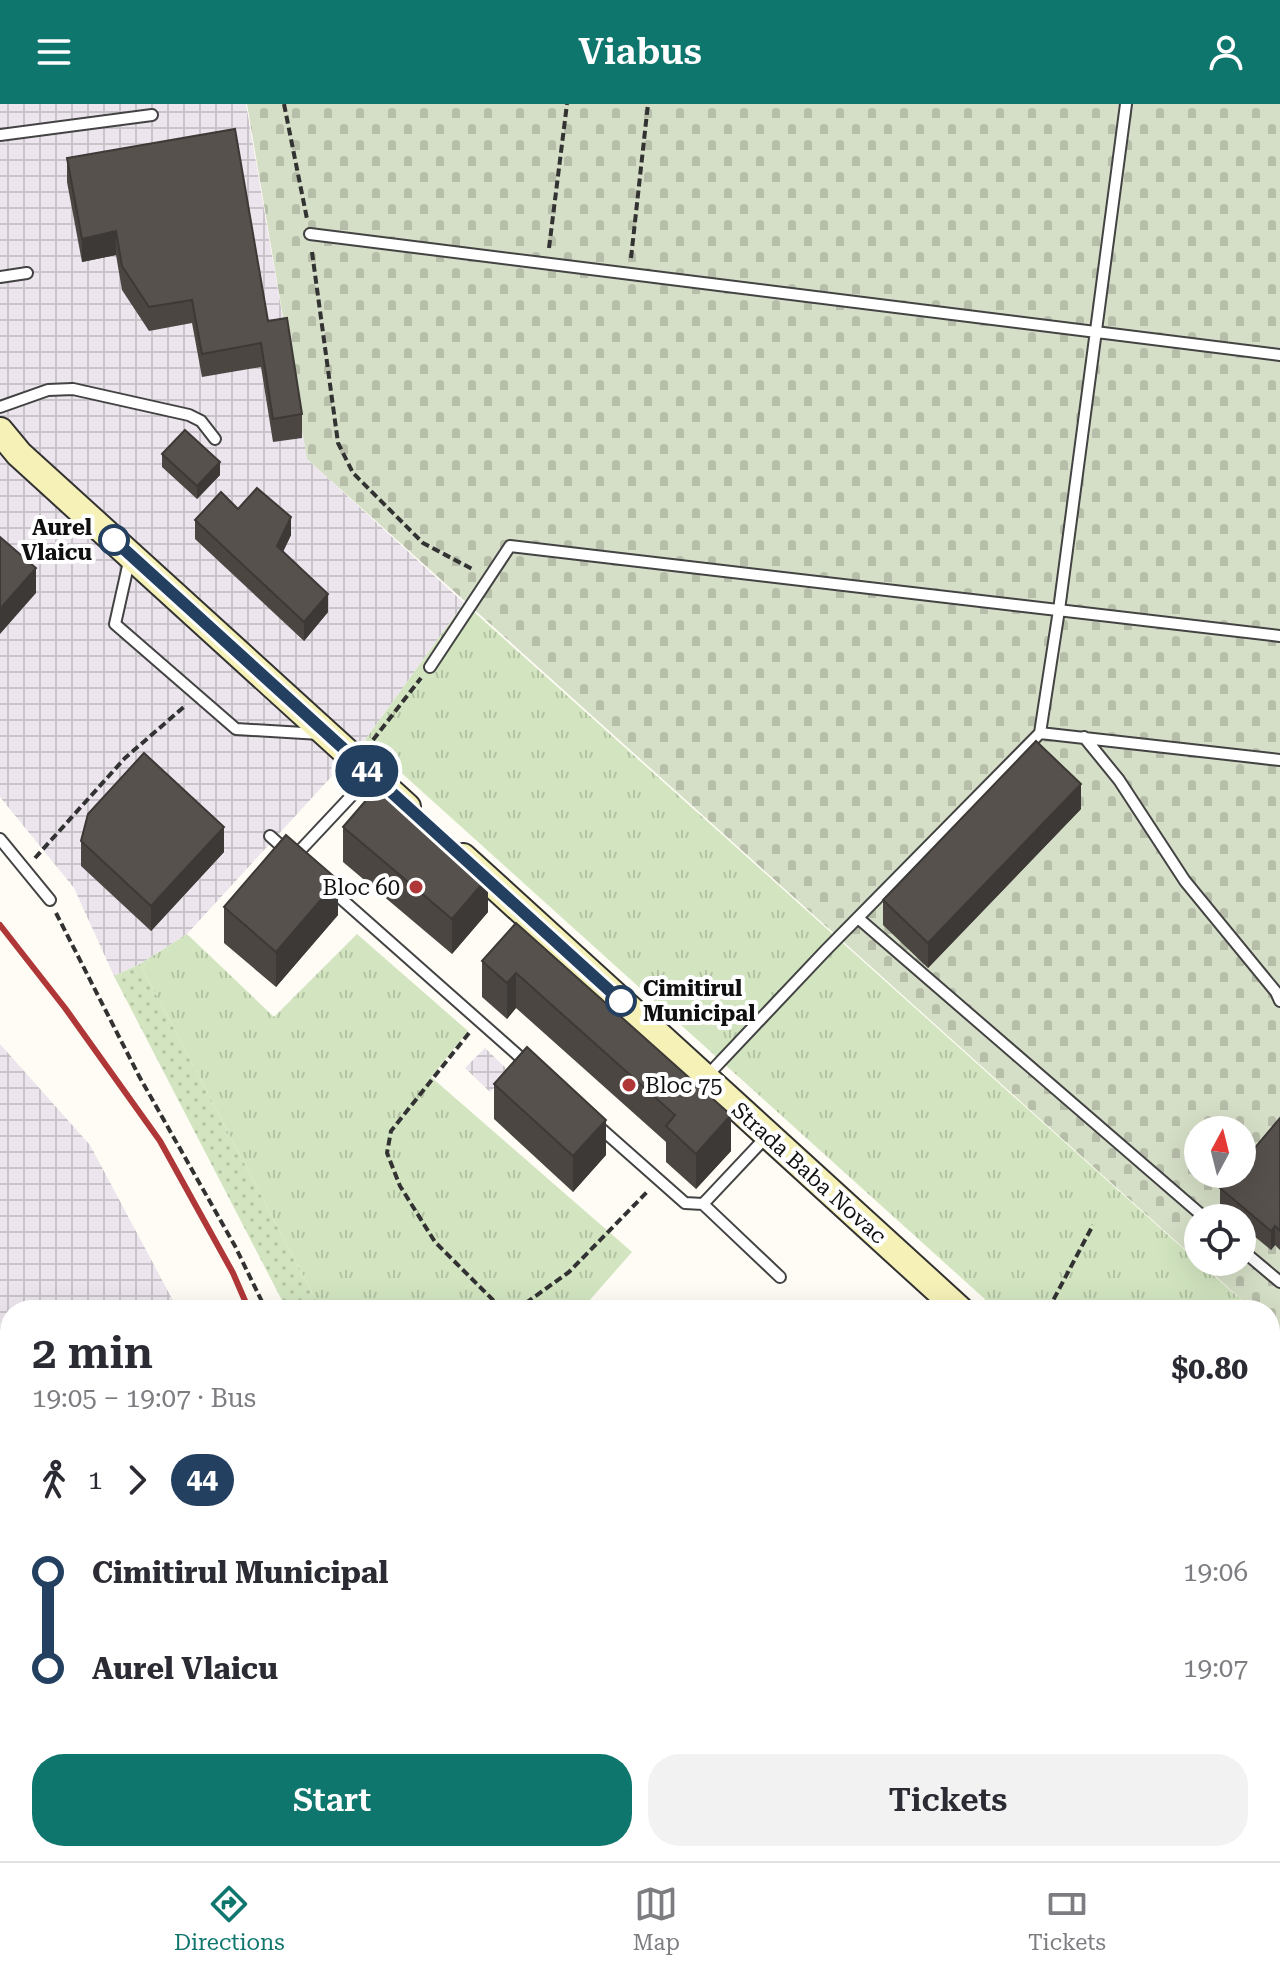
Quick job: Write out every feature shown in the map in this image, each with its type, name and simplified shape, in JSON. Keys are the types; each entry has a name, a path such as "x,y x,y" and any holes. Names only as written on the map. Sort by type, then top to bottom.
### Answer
{"main road":[{"name":"Strada Baba Novac","path":"0,431 10,449 949,1300"}],"lane":[{"path":"705,1078 1040,733 1126,104"},
{"path":"0,135 152,115"},
{"path":"310,234 1280,355"},
{"path":"0,277 27,273"},
{"path":"0,407 48,390 73,389 189,415 201,421 215,439"},
{"path":"430,667 510,546 1280,636"},
{"path":"130,555 115,624 236,729 328,735"},
{"path":"1040,733 1280,760"},
{"path":"1084,737 1119,780 1185,881 1276,992 1280,1001"},
{"path":"294,857 364,768"},
{"path":"270,836 306,868"},
{"path":"0,839 50,900"},
{"path":"317,878 535,1070"},
{"path":"858,918 1189,1204"},
{"path":"591,1120 685,1203 703,1204 780,1277"},
{"path":"703,1204 768,1135"},
{"path":"1256,1262 1280,1282"}],"path":[{"path":"284,104 310,234 338,443 353,473 423,543 489,577"},
{"path":"548,262 567,104"},
{"path":"630,272 648,104"},
{"path":"364,768 430,667"},
{"path":"25,870 125,758 197,695"},
{"path":"50,900 139,1076 235,1246 261,1300"},
{"path":"478,1020 452,1058 391,1131 387,1153 400,1186 435,1242 493,1300"},
{"path":"530,1300 569,1272 659,1180"},
{"path":"1053,1300 1093,1225"}],"shaded area":[{"path":"0,104 246,104 307,459 464,603 365,740 187,934 140,964 114,976 74,888 0,797"},
{"path":"0,1044 90,1145 173,1300 0,1300"},
{"path":"485,1048 510,1072 490,1092 465,1068"}],"green space":[{"path":"247,104 1280,104 1280,1300 1242,1300 1215,1276 1256,1276 1256,1204 1184,1204 1184,1248 307,459"},
{"path":"464,603 1184,1249 1184,1276 1214,1276 1242,1300 986,1300 365,740"},
{"path":"187,934 274,1017 357,934 468,1031 431,1077 632,1252 590,1300 316,1300 140,964"},
{"path":"140,964 316,1300 282,1300 114,976"}],"building":[{"path":"235,129 268,321 287,318 302,414 273,419 261,343 202,354 192,300 149,307 122,266 116,231 82,239 67,158"},
{"path":"185,430 220,462 197,486 162,454"},
{"path":"257,488 291,517 277,546 328,594 304,622 195,520 221,492 238,509"},
{"path":"0,537 36,568 0,609"},
{"path":"1036,741 1081,784 928,943 883,900"},
{"path":"144,753 224,827 151,906 81,841 88,814"},
{"path":"381,783 488,877 452,919 343,827"},
{"path":"286,835 338,880 276,952 224,907"},
{"path":"516,923 731,1115 696,1154 666,1126 675,1115 516,973 507,983 482,961"},
{"path":"527,1047 606,1120 573,1156 494,1084"},
{"path":"1280,1118 1280,1231 1275,1226 1271,1231 1256,1218 1256,1204 1239,1204 1220,1188 1256,1188 1256,1146"}],"railway":[{"path":"0,925 65,1008 160,1141 245,1300"}],"bus line":[{"name":"44","path":"114,540 621,1001"}],"place":[{"name":"Aurel Vlaicu","path":"114,540"},
{"name":"Bloc 60","path":"416,887"},
{"name":"Cimitirul Municipal","path":"621,1001"},
{"name":"Bloc 75","path":"629,1085"}]}
